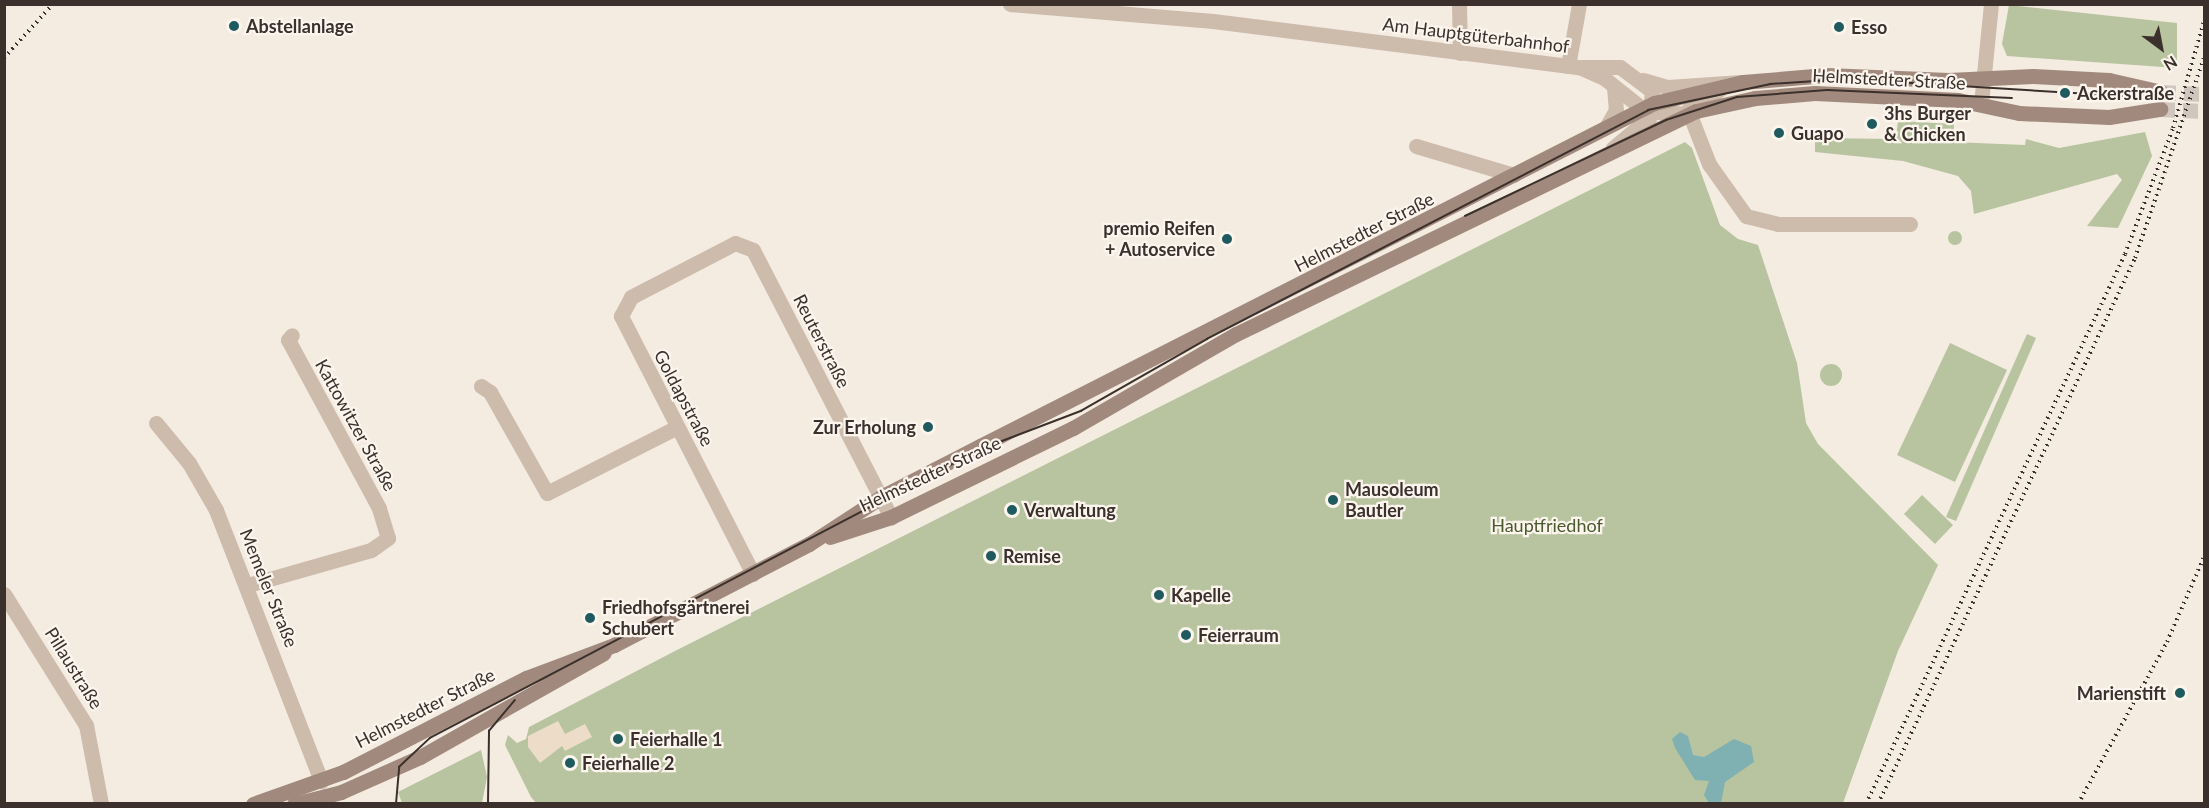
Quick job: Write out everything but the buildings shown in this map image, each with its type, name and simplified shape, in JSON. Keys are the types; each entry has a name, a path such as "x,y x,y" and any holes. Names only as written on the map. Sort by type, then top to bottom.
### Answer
{"main road":[{"name":"Helmstedter Straße","path":"294,804 362,783 474,729 614,645 809,544 881,497 1019,425 1214,331 1606,126 1648,109 1736,83 1826,75 2109,80 2161,92"},
{"name":"Helmstedter Straße","path":"809,544 891,517 1031,449 1246,329 1689,114 1799,94 1982,104 2019,113 2109,117 2160,109"},
{"name":"Helmstedter Straße","path":"1019,425 1031,449"},
{"name":"Helmstedter Straße","path":"253,804 325,779 526,678 614,645"},
{"path":"280,804 305,795 325,779 362,783"}],"street":[{"name":"Am Hauptgüterbahnhof","path":"1010,4 1213,21 1574,67 1612,65 1641,79"},
{"path":"1458,4 1460,53"},
{"path":"1574,67 1579,4"},
{"path":"1982,104 1991,4"},
{"name":"Am Hauptgüterbahnhof","path":"1574,67 1648,109"},
{"path":"1641,79 1648,109"},
{"name":"Helmstedter Straße","path":"1641,79 1668,87 1720,79 1736,83"},
{"name":"Helmstedter Straße","path":"1689,114 1691,104 1736,83"},
{"path":"1606,126 1616,110 1614,88"},
{"path":"1648,109 1689,114 1714,172 1746,216 1778,224 1910,224"},
{"path":"1606,153 1648,109"},
{"path":"1416,146 1514,175"},
{"name":"Reuterstraße","path":"686,268 735,243 753,250 891,517"},
{"name":"Goldapstraße","path":"686,268 631,297 621,316 753,574"},
{"name":"Kattowitzer Straße","path":"248,585 371,549 388,538 379,508 288,340 292,335"},
{"path":"481,386 490,392 547,493 677,427"},
{"name":"Memeler Straße","path":"156,423 202,485 248,585 325,779"},
{"name":"Pillaustraße","path":"4,594 86,725 101,804"}],"green space":[{"path":"2009,5 2177,23 2177,68 2007,56 2002,44"},
{"path":"1898,121 1954,124 1953,142 2025,145 2026,139 2059,148 2145,132 2152,156 2118,228 2087,226 2122,180 2117,174 1974,214 1971,191 1958,176 1903,161 1815,152 1815,138 1896,139"},
{"name":"Hauptfriedhof","path":"1685,142 1692,148 1720,225 1738,239 1758,245 1797,363 1806,423 1818,444 1938,565 1898,651 1843,803 537,804 531,797 505,745 508,735 517,743 526,739 529,727 675,651"},
{"path":"1952,231 1958,231 1962,238 1958,245 1952,245 1948,241 1948,235"},
{"path":"2027,334 2036,338 1956,521 1946,517"},
{"path":"1950,343 2007,370 1955,482 1897,455"},
{"path":"1831,364 1839,367 1842,375 1839,383 1831,386 1823,383 1820,375 1823,367"},
{"path":"1922,495 1953,525 1935,544 1904,514"},
{"path":"481,750 487,777 482,803 402,803 398,792"}],"shaded area":[{"path":"558,721 565,734 585,724 592,737 565,751 562,746 540,763 528,747 528,736"}],"water":[{"path":"1680,732 1688,736 1693,755 1704,757 1734,739 1751,746 1754,762 1725,782 1721,803 1709,803 1704,795 1709,781 1695,780 1675,748 1672,739"}],"tunnel":[{"path":"2161,92 2204,94"},
{"path":"2160,109 2204,111"}],"tram line":[{"path":"396,804 399,767 430,738 981,449 1081,411 1207,339 1648,110 1770,84 1846,79 2160,98"},
{"path":"1465,216 1666,120 1737,97 1827,90 2012,98"},
{"path":"488,804 489,731 515,700"}],"railway":[{"path":"4,58 53,4"},
{"path":"1866,804 2125,254 2173,128 2204,21"},
{"path":"1878,804 2135,258 2204,58"},
{"path":"2078,804 2167,642 2204,557"}],"place":[{"name":"Abstellanlage","path":"234,26"},
{"name":"Esso","path":"1839,27"},
{"name":"Ackerstraße","path":"2065,93"},
{"name":"3hs Burger & Chicken","path":"1872,124"},
{"name":"Guapo","path":"1779,133"},
{"name":"premio Reifen + Autoservice","path":"1227,239"},
{"name":"Zur Erholung","path":"928,427"},
{"name":"Mausoleum Bautler","path":"1333,500"},
{"name":"Verwaltung","path":"1012,510"},
{"name":"Remise","path":"991,556"},
{"name":"Kapelle","path":"1159,595"},
{"name":"Friedhofsgärtnerei Schubert","path":"590,618"},
{"name":"Feierraum","path":"1186,635"},
{"name":"Marienstift","path":"2180,693"},
{"name":"Feierhalle 1","path":"618,739"},
{"name":"Feierhalle 2","path":"570,763"}]}
